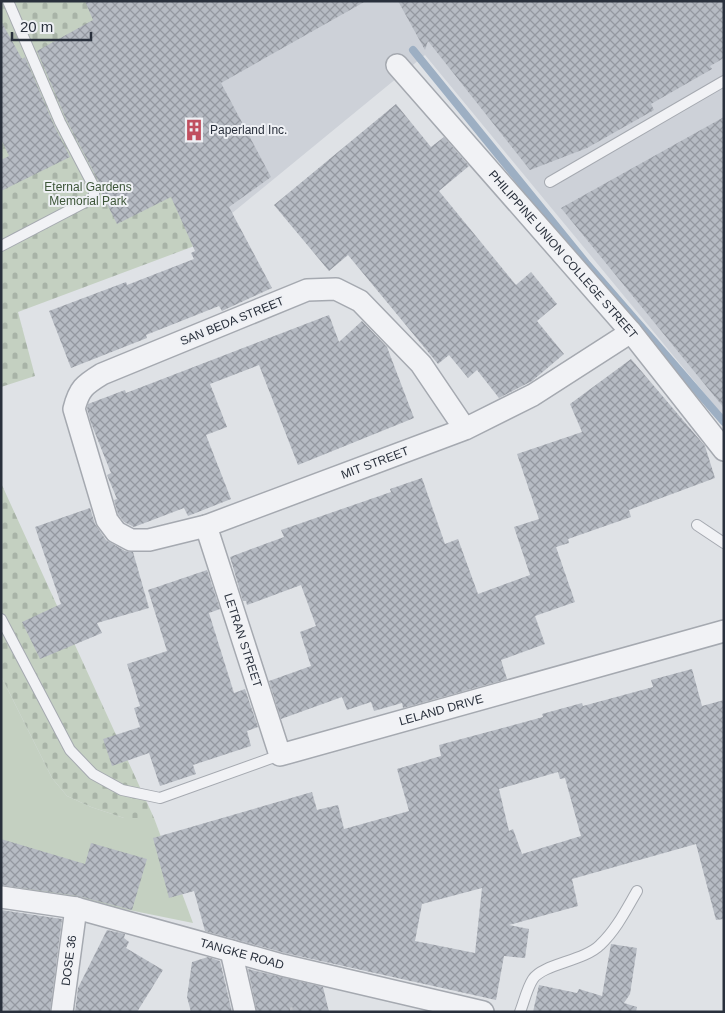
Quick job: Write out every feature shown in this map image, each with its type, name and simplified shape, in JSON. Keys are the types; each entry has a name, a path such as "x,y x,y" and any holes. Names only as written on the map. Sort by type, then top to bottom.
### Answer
{"street":[{"name":"PHILIPPINE UNION COLLEGE STREET","path":"397,65 631,332 724,450"},
{"name":"SAN BEDA STREET","path":"107,520 74,409 78,392 88,382 102,374 307,290 336,289 360,301 420,364 465,429"},
{"name":"MIT STREET","path":"107,520 116,532 131,540 149,540 206,526 465,429 533,395 631,332"},
{"name":"LETRAN STREET","path":"206,526 280,755"},
{"name":"LELAND DRIVE","path":"280,755 724,631"},
{"name":"TANGKE ROAD","path":"1,897 76,908 231,951 483,1012"},
{"name":"DOSE 36","path":"62,1012 76,908"},
{"path":"231,951 245,1012"}],"lane":[{"path":"1,246 93,198 96,194 60,122 8,1"},
{"path":"550,182 724,81"},
{"path":"697,525 724,543"},
{"name":"LELAND DRIVE","path":"1,619 70,750 92,774 122,790 160,798 280,755"},
{"path":"520,1012 533,978 545,970 584,956 600,946 615,929 637,891"}],"shaded area":[{"path":"91,1 724,1 724,417 425,55 203,237"}],"green space":[{"name":"Eternal Gardens Memorial Park","path":"1,1 91,1 205,242 18,312 35,376 1,387"},
{"path":"1,483 154,818 124,818 91,807 67,796 52,778 1,676"},
{"path":"1,676 52,778 67,796 91,807 124,818 154,818 193,923 1,884"}],"building":[{"path":"85,1 366,1 221,83 271,177 229,207 272,288 222,311 219,306 146,335 147,338 71,368 49,311 126,282 127,285 194,259 191,253 195,251 171,197 117,224 101,192 101,186 66,119 37,51 93,20"},
{"path":"398,1 724,1 724,58 710,66 712,69 651,104 654,110 587,148 530,170 428,41 425,50"},
{"path":"1,21 22,59 25,57 70,157 1,191 1,160 9,156 1,139"},
{"path":"396,104 431,147 444,137 469,166 439,191 516,285 531,272 557,304 537,321 564,354 532,381 499,398 477,370 468,378 449,355 438,364 348,255 329,271 274,205"},
{"path":"724,117 724,408 561,208"},
{"path":"329,315 339,342 362,321 387,347 414,418 298,465 259,365 210,384 227,427 206,435 231,499 188,516 184,508 134,527 124,522 118,514 114,500 117,499 107,475 111,473 91,423 87,409 88,404 125,390 126,393"},
{"path":"631,359 705,446 715,478 629,510 631,517 568,539 569,543 556,547 575,602 535,616 545,644 501,660 507,679 403,708 402,703 374,711 371,702 347,710 342,697 281,719 269,681 311,666 300,632 316,626 301,585 247,605 246,601 243,601 230,557 284,537 281,530 391,492 390,489 422,478 445,544 458,539 478,594 530,575 514,527 539,519 517,454 582,432 570,404"},
{"path":"90,508 95,524 106,540 125,551 133,552 149,608 97,623 102,633 40,659 22,622 61,604 35,527"},
{"path":"207,570 220,609 209,613 234,693 245,689 258,727 247,731 251,746 193,765 196,774 160,786 149,753 112,766 103,739 140,727 134,708 140,706 127,664 167,651 148,590"},
{"path":"692,669 702,706 724,700 724,919 716,920 696,844 572,879 578,906 509,925 529,929 525,958 504,956 496,1000 285,953 205,931 194,891 169,898 153,838 312,792 317,810 338,805 344,829 409,811 397,769 441,756 439,745 543,717 542,714 582,703 583,706 653,687 651,680","holes":["558,772 560,779 565,778 581,836 522,854 513,829 509,831 499,789","482,888 475,953 415,941 422,904"]},
{"path":"1,839 85,864 91,843 147,859 132,910 78,896 1,885"},
{"path":"1,910 62,919 50,1012 1,1010"},
{"path":"107,930 125,934 124,938 129,942 126,948 163,970 137,1012 75,1012 78,988"},
{"path":"611,944 637,948 630,994 624,1003 637,1007 636,1012 533,1012 539,985 577,993 579,989 602,996"},
{"path":"208,957 220,961 232,1012 191,1012 187,997 192,962"},
{"path":"248,969 323,987 329,1012 257,1012"}],"waterway":[{"path":"413,50 586,263 724,422"}],"place":[{"name":"Paperland Inc.","path":"194,130"}]}
